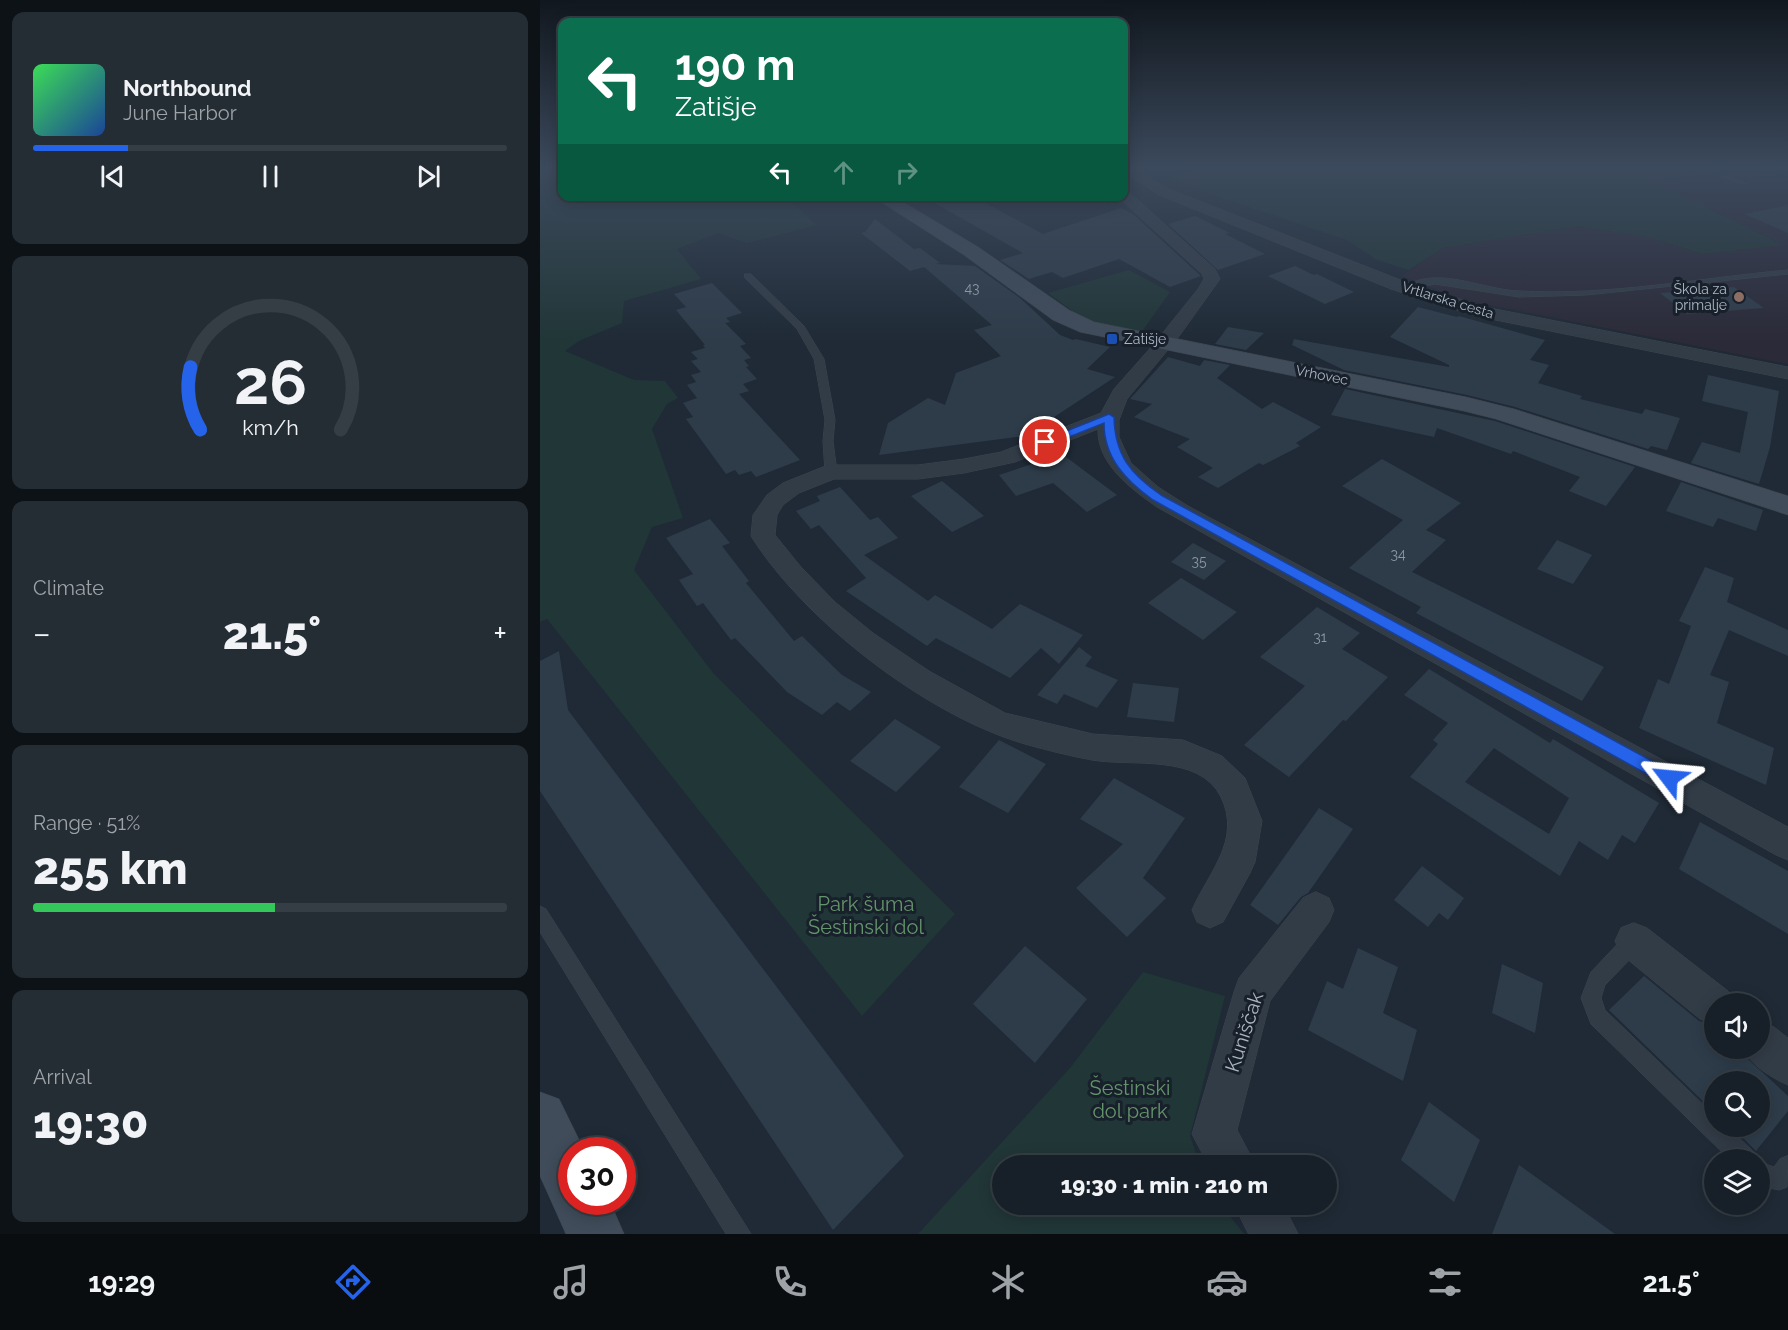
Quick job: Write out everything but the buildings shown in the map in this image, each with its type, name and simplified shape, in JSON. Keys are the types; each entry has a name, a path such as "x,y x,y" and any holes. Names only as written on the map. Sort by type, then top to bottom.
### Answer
{"street":[{"name":"Vrhovec","path":"931,227 1075,322 1104,332 1485,409 1788,506"},
{"path":"1159,227 1209,272 1212,279 1165,344 1116,401 1109,417 1109,438 1120,464 1141,486 1157,498 1788,844"},
{"name":"Vrtlarska cesta","path":"1252,227 1407,288 1482,312 1788,372"},
{"path":"1109,417 1006,457 974,464 918,472 831,472 791,488 775,500 765,515 763,536 792,573 826,609 863,640 919,679 995,722 1026,732 1093,747 1183,753 1211,765 1234,788 1245,821 1238,862 1210,910"},
{"name":"Kuniščak","path":"1226,1155 1214,1134 1252,992 1316,910"},
{"path":"1634,941 1704,997"},
{"path":"1770,1049 1788,1064"},
{"path":"540,1118 558,1155"},
{"path":"586,1215 596,1234"},
{"path":"1264,1215 1275,1234"}],"lane":[{"path":"1407,288 1434,280 1502,293 1566,293 1677,285 1787,273"},
{"path":"748,276 801,328 819,359 830,420 828,441 831,472"},
{"path":"540,915 739,1234"},
{"path":"1634,941 1598,979 1591,998 1598,1017 1735,1149"},
{"path":"1770,1177 1779,1179 1788,1167"}],"shaded area":[{"path":"1573,227 1652,238 1702,254 1782,244 1745,227 1788,227 1788,364 1463,300 1402,276 1443,248"}],"green space":[{"name":"Park šuma Šestinski dol","path":"540,227 811,227 747,243 718,233 677,249 701,279 624,301 622,323 579,341 565,351 634,380 665,381 678,398 667,404 652,429 683,518 652,527 634,570 714,674 955,914 862,1016 547,619 540,622"},
{"path":"1307,227 1573,227 1443,248 1409,270 1377,260 1347,240"},
{"path":"1581,227 1745,227 1783,245 1702,254 1652,238"},
{"path":"1129,270 1170,292 1141,333 1105,326 1081,317 1048,293"},
{"name":"Šestinski dol park","path":"1143,972 1225,996 1190,1136 1197,1155 992,1155 992,1215 1229,1215 1244,1234 918,1234 1070,1068"}],"place":[{"name":"Škola za primalje","path":"1739,297"},
{"name":"Zatišje","path":"1112,339"}],"route":[{"path":"1045,442 1109,417 1109,438 1115,456 1128,475 1157,498 1669,778"}]}
